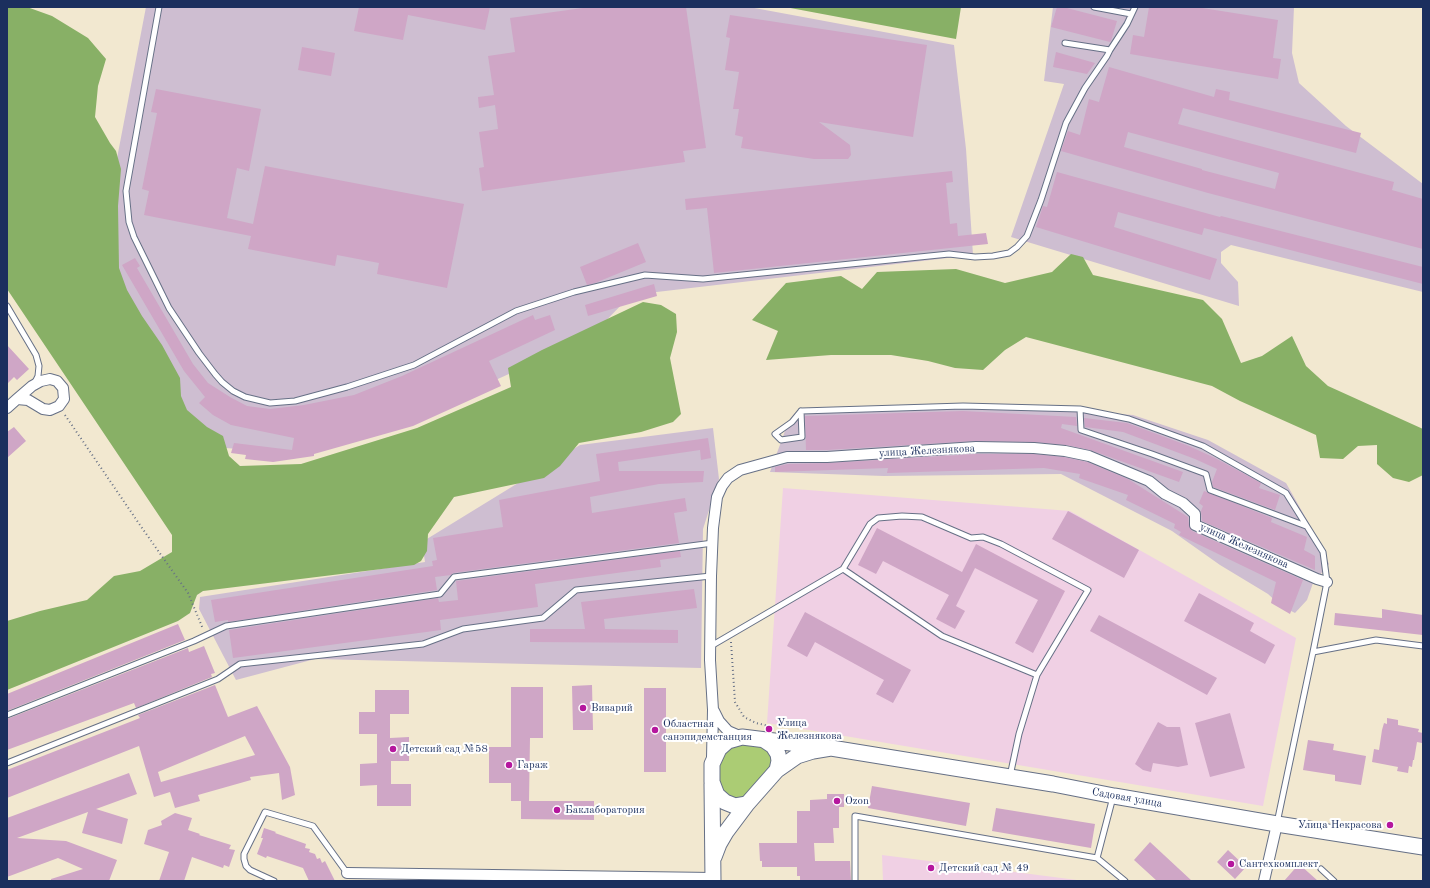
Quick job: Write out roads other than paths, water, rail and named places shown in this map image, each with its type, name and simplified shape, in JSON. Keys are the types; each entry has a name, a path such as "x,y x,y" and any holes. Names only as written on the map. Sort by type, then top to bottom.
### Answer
{"main road":[{"name":"Садовая улица","path":"767,733 831,748 1010,777 1276,824 1423,847"},
{"path":"713,879 712,764 719,749 728,741 767,733 778,754 779,761 777,770"},
{"path":"713,861 719,844 726,832 747,804 777,770 797,756 813,751 831,748"},
{"path":"712,782 717,795 725,802 734,806 747,804"}],"street":[{"path":"7,408 17,399 32,386 41,381 50,379 57,381 63,388 64,399 59,406 50,410 28,400 17,399"},
{"name":"улица Железнякова","path":"712,764 713,710 710,647 713,528 717,497 722,486 728,478 740,470 788,457 827,457 976,447 1034,448 1065,451 1089,456 1149,481 1165,494 1182,503 1195,514 1195,525 1317,579 1327,582"},
{"path":"713,710 719,721 728,731 742,737"},
{"path":"1264,881 1276,824"},
{"path":"347,873 713,879"}],"lane":[{"path":"159,7 126,191 130,222 134,237 169,308 199,353 218,378 233,391 245,397 270,403 294,401 347,387 414,365 516,311 574,292 646,275 703,279 949,254 975,257 994,256 1008,253 1017,247 1027,236 1041,200 1066,123 1085,88 1127,24 1135,7"},
{"path":"1094,7 1131,14"},
{"path":"1065,43 1110,50"},
{"path":"7,306 36,355 39,366 38,376 32,386"},
{"path":"801,411 802,437 781,440 775,434 792,422 801,411 963,406 1080,409 1129,419 1203,446 1286,493 1323,552 1327,582 1276,824"},
{"path":"1080,409 1081,430 1206,474 1210,490 1306,526"},
{"path":"710,647 843,569 870,524 878,518 902,516 922,518 971,538 983,537 1001,544 1088,590 1037,675 1019,734 1010,777"},
{"path":"7,716 206,636 226,626 440,594 454,577 713,543"},
{"path":"843,569 942,636 1037,675"},
{"path":"7,763 218,679 240,664 423,644 463,629 543,618 576,590 711,576"},
{"path":"1313,652 1376,640 1423,646"},
{"path":"1097,858 1114,796"},
{"path":"274,881 250,870 246,866 244,859 244,854 265,812 313,826 347,873"},
{"path":"855,881 855,816 1097,858 1125,881"},
{"path":"1320,869 1334,881"}],"place":[{"name":"Виварий","path":"583,708"},
{"name":"Улица Железнякова","path":"769,729"},
{"name":"Областная санэпидемстанция","path":"655,730"},
{"name":"Детский сад №58","path":"393,749"},
{"name":"Гараж","path":"509,765"},
{"name":"Ozon","path":"837,801"},
{"name":"Баклаборатория","path":"557,810"},
{"name":"Улица Некрасова","path":"1390,825"},
{"name":"Сантехкомплект","path":"1231,864"},
{"name":"Детский сад № 49","path":"931,868"}]}
